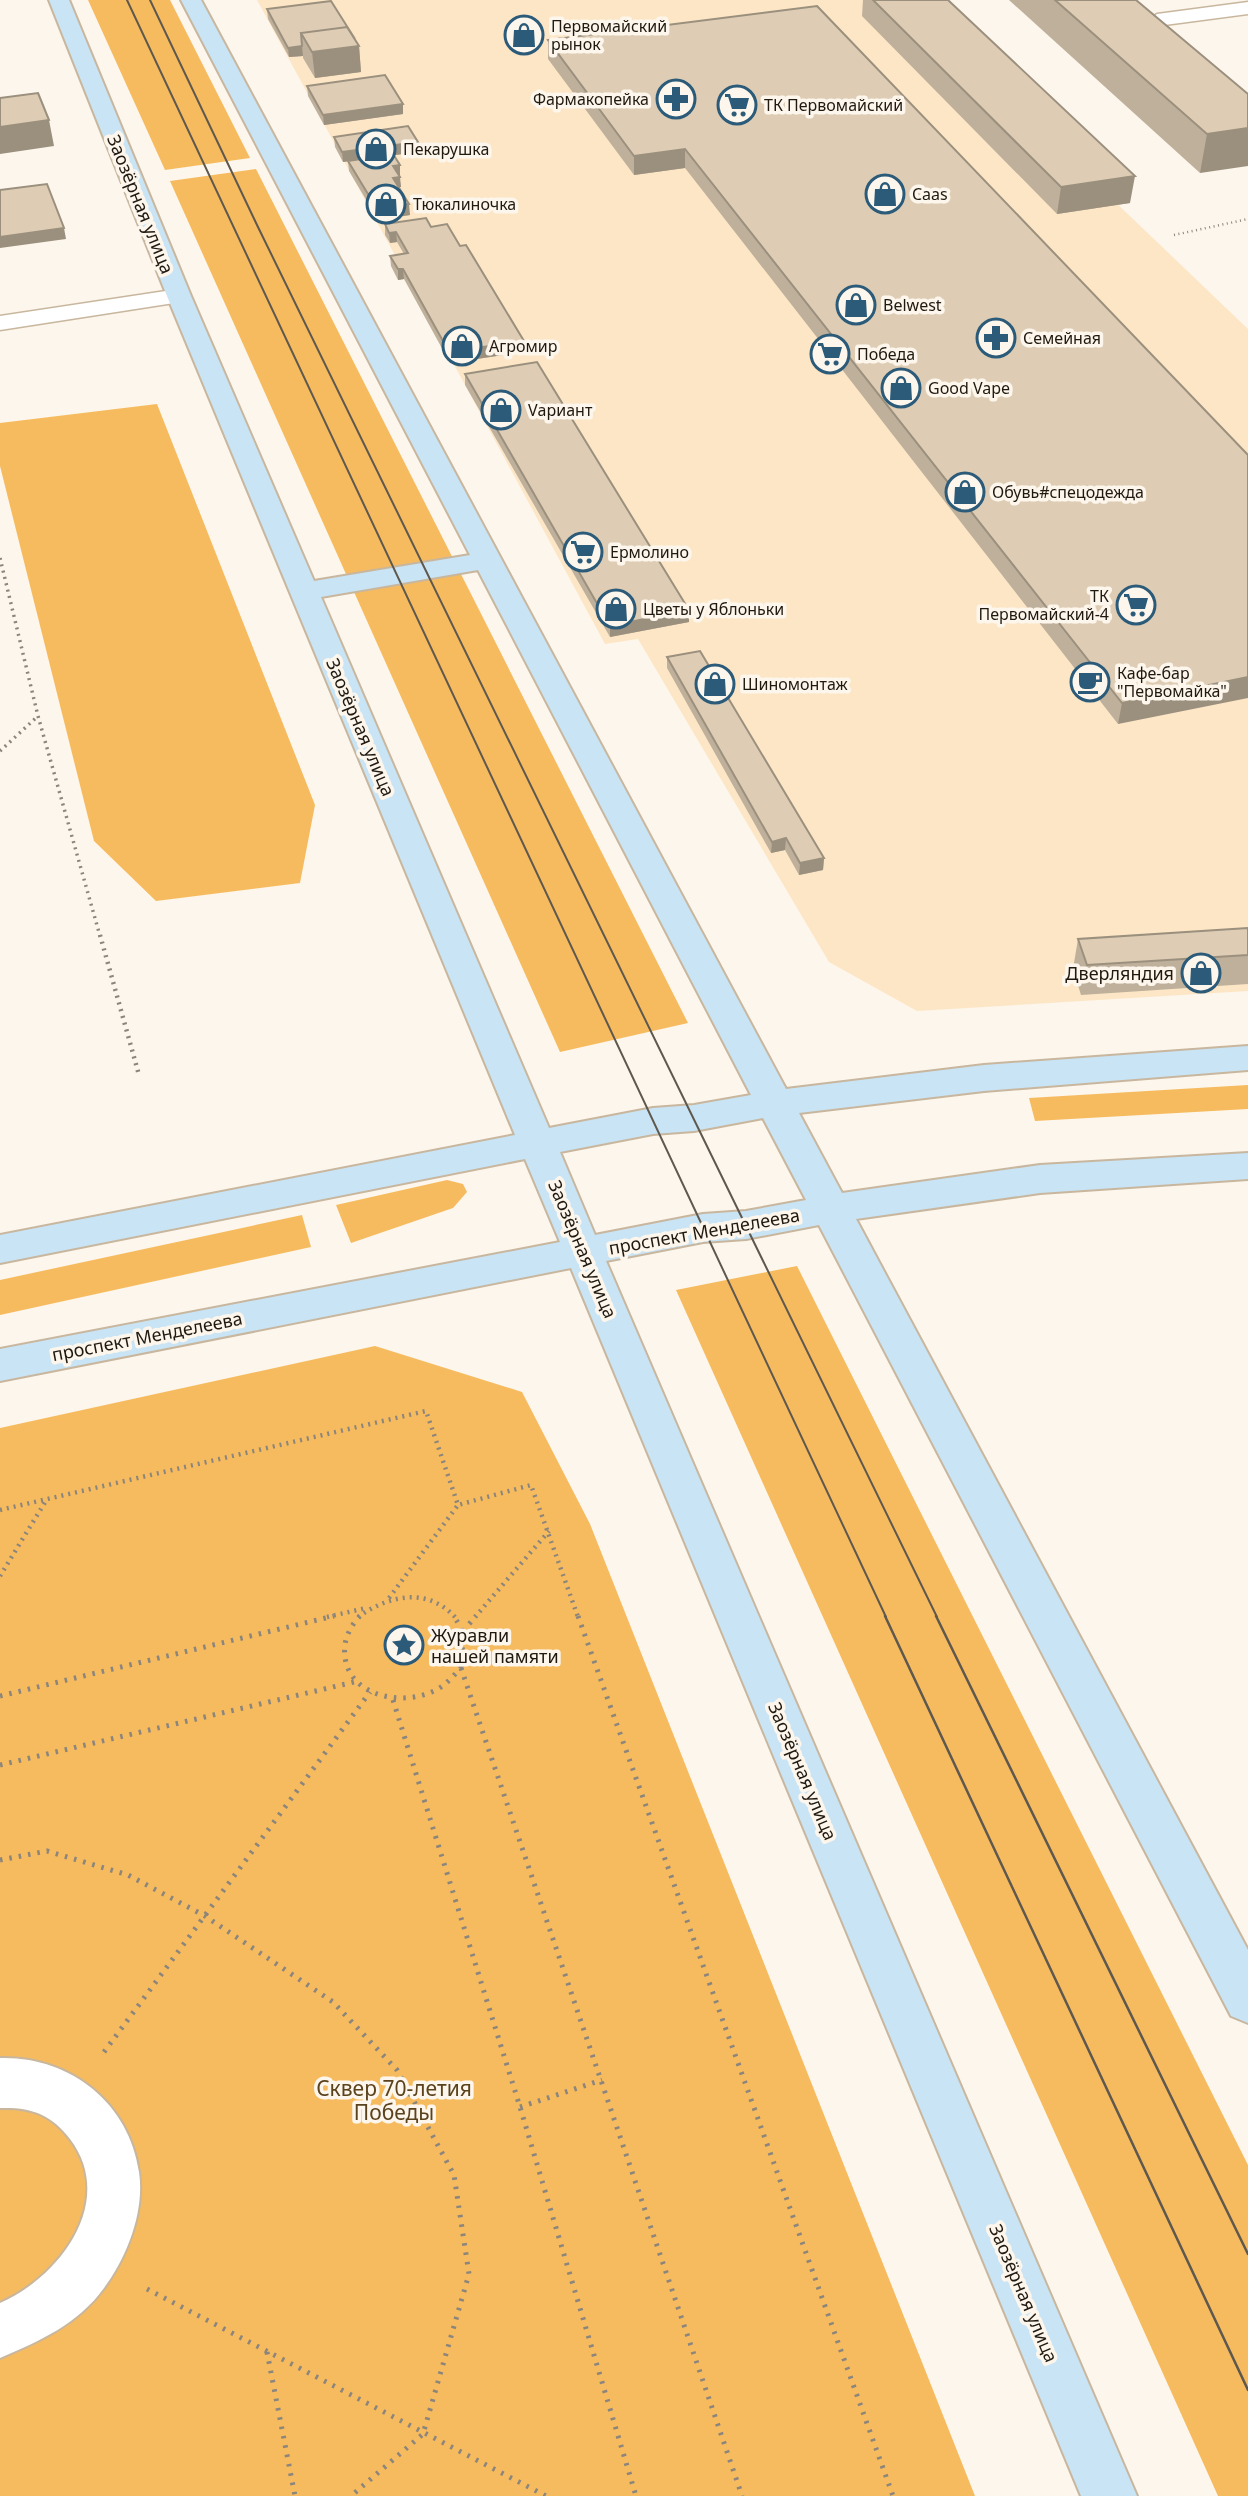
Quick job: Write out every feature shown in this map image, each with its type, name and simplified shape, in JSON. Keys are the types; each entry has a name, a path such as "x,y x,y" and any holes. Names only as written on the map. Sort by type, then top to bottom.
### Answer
{"main road":[{"name":"Заозёрная улица","path":"59,0 179,296 1109,2496"},
{"path":"191,0 1248,1999"},
{"path":"304,591 488,560"},
{"path":"0,1249 653,1121 694,1118 775,1103 984,1078 1248,1058"},
{"name":"проспект Менделеева","path":"0,1365 703,1228 746,1225 830,1209 1040,1179 1248,1166"}],"street":[{"path":"0,2083 38,2086 69,2099 93,2122 108,2151 115,2186 109,2224 93,2261 63,2297 24,2324 0,2331"}],"lane":[{"path":"1141,7 1177,37"},
{"path":"1157,20 1248,8"},
{"path":"0,323 179,296"}],"path":[{"path":"1174,235 1248,219"},
{"path":"0,558 38,716 139,1075"},
{"path":"0,751 38,716"},
{"path":"0,1510 426,1411 458,1505"},
{"path":"388,1598 458,1505 531,1485 893,2496"},
{"path":"0,1576 47,1499"},
{"path":"463,1631 549,1530"},
{"path":"0,1696 366,1608 388,1598 426,1598 455,1617 463,1631 461,1668 742,2496"},
{"path":"366,1608 352,1623 344,1639 344,1661 354,1682 370,1692 393,1700 426,1694 441,1686 461,1668"},
{"path":"0,1765 354,1682"},
{"path":"69,2099 370,1692"},
{"path":"393,1700 520,2107 636,2496"},
{"path":"0,1860 47,1851 128,1875 205,1916 333,2002 397,2070 454,2175 469,2274 423,2434 351,2496"},
{"path":"520,2107 602,2080"},
{"path":"93,2261 546,2496"},
{"path":"267,2351 295,2496"}],"shaded area":[{"name":"Первомайский рынок","path":"257,0 904,0 1248,329 1248,991 917,1011 829,962 638,639 605,644"}],"green space":[{"path":"88,0 170,0 250,158 165,170"},
{"path":"256,169 688,1023 560,1052 170,181"},
{"path":"157,404 315,805 300,883 156,901 94,841 0,466 0,423"},
{"path":"1248,1085 1248,1109 1035,1121 1029,1098"},
{"path":"447,1180 463,1184 467,1192 453,1208 351,1243 336,1205"},
{"path":"302,1215 311,1247 0,1315 0,1280"},
{"path":"797,1266 1248,2165 1248,2496 1218,2496 676,1290"},
{"name":"Сквер 70-летия Победы","path":"375,1346 522,1392 590,1524 975,2496 0,2496 0,1428"}],"building":[{"path":"873,0 948,0 1135,176 1061,187"},
{"path":"1055,0 1136,0 1248,94 1248,128 1207,134"},
{"path":"331,1 355,39 347,27 301,33 302,46 288,48 267,9"},
{"path":"817,6 1248,455 1248,677 1122,703 685,149 634,156 548,40"},
{"path":"347,27 359,46 312,52 301,33"},
{"path":"385,75 403,104 323,115 307,86"},
{"path":"38,93 49,120 0,127 0,98"},
{"path":"408,126 418,142 342,152 334,137"},
{"path":"393,154 400,165 393,166 400,177 393,178 409,204 377,209 348,161"},
{"path":"47,184 64,228 0,237 0,190"},
{"path":"426,218 431,227 447,224 460,246 466,245 524,341 449,352 403,269 398,269 390,256 408,253 396,232 389,233 385,224"},
{"path":"537,362 689,610 610,626 465,374"},
{"path":"700,651 824,858 800,863 786,838 772,842 667,657"},
{"path":"1248,928 1248,955 1087,965 1078,939"}],"tram line":[{"path":"127,0 886,1617"},
{"path":"150,0 257,225 937,1617"},
{"path":"885,1616 1248,2390"},
{"path":"936,1616 1248,2254"}],"place":[{"name":"Первомайский рынок","path":"524,35"},
{"name":"Фармакопейка","path":"676,99"},
{"name":"ТК Первомайский","path":"737,105"},
{"name":"Пекарушка","path":"376,149"},
{"name":"Caas","path":"885,194"},
{"name":"Тюкалиночка","path":"386,204"},
{"name":"Belwest","path":"856,305"},
{"name":"Семейная","path":"996,338"},
{"name":"Агромир","path":"462,346"},
{"name":"Победа","path":"830,354"},
{"name":"Good Vape","path":"901,388"},
{"name":"Vариант","path":"501,410"},
{"name":"Обувь#спецодежда","path":"965,492"},
{"name":"Ермолино","path":"583,552"},
{"name":"ТК Первомайский-4","path":"1136,605"},
{"name":"Цветы у Яблоньки","path":"616,609"},
{"name":"Кафе-бар \"Первомайка\"","path":"1090,682"},
{"name":"Шиномонтаж","path":"715,684"},
{"name":"Дверляндия","path":"1201,973"},
{"name":"Журавли нашей памяти","path":"404,1645"}]}
